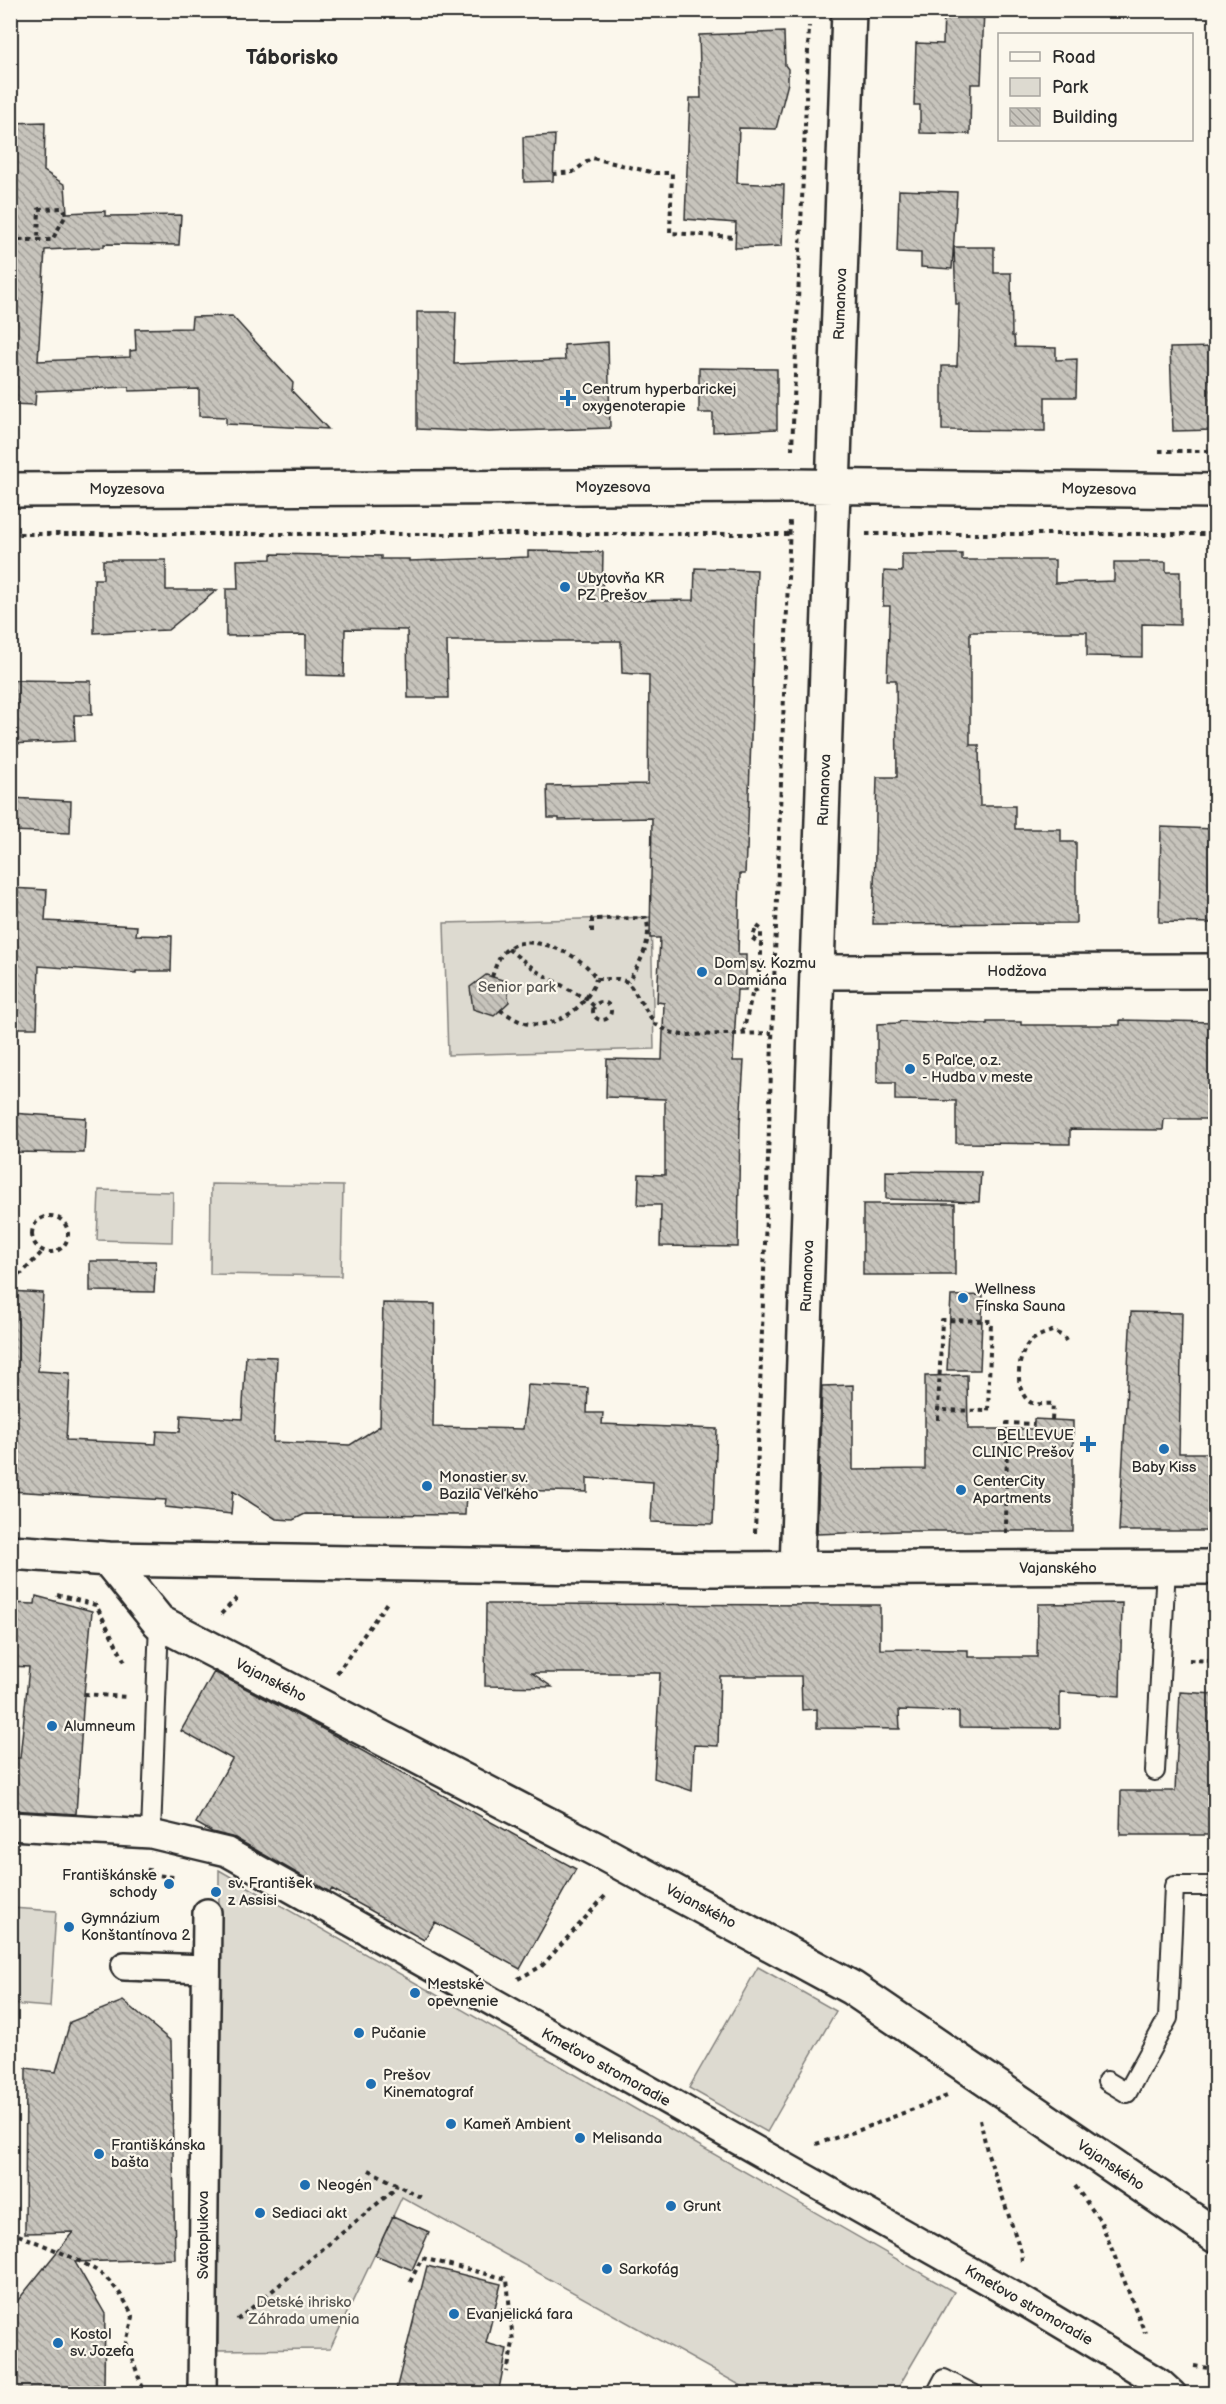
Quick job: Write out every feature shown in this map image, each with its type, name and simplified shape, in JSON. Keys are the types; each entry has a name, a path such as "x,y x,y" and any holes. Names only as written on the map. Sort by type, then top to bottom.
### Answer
{"street":[{"name":"Rumanova","path":"797,1569 849,10"},
{"name":"Moyzesova","path":"10,490 791,486 1215,491"},
{"name":"Hodžova","path":"818,972 1215,971"},
{"name":"Vajanského","path":"26,1553 108,1558 797,1569 1215,1567"},
{"name":"Vajanského","path":"108,1558 159,1622 599,1851 852,1988 979,2084 1067,2135 1208,2226"},
{"name":"Kmeťovo stromoradie","path":"10,1826 151,1834 227,1852 1025,2302 1160,2383 1172,2394"},
{"name":"Svätoplukova","path":"202,2394 207,1914"},
{"path":"125,1966 205,1969"}],"lane":[{"path":"1155,1770 1166,1567"},
{"path":"151,1834 159,1622"},
{"path":"1107,2081 1126,2093 1168,2018 1174,1886 1215,1886"},
{"path":"936,2394 944,2379 973,2394"}],"path":[{"path":"755,1539 809,22"},
{"path":"553,174 573,172 592,158 655,173 672,173 670,233 735,237"},
{"path":"10,240 38,240 52,240 66,215 64,208 39,209 38,240"},
{"path":"10,534 1215,534"},
{"path":"592,932 592,920 646,918 649,928 648,941 638,967 628,982"},
{"path":"492,977 495,965 507,949 515,944 523,943 555,948 578,959 588,967 596,979"},
{"path":"743,1033 753,990 751,983 756,982 761,964 760,944"},
{"path":"507,949 546,978 586,999 594,1006"},
{"path":"596,979 618,979 628,982 655,1024 670,1032 682,1035 772,1033"},
{"path":"500,1010 529,1024 545,1023 572,1012 586,999 596,979"},
{"path":"602,1002 607,1004 612,1011 604,1020 598,1019 593,1011 594,1006 602,1002"},
{"path":"41,1216 56,1216 63,1220 69,1230 67,1242 53,1252 43,1251 33,1242 34,1223 41,1216"},
{"path":"10,1278 22,1273 43,1251"},
{"path":"938,1410 988,1411 991,1322 942,1320 938,1410 938,1420"},
{"path":"1052,1420 1053,1404 1035,1404 1027,1399 1023,1393 1019,1370 1024,1351 1034,1338 1052,1331 1063,1336 1066,1341"},
{"path":"1006,1540 1007,1423 1034,1424"},
{"path":"1007,1484 1013,1484"},
{"path":"26,1553 38,1589 96,1605 128,1667"},
{"path":"348,1659 395,1592"},
{"path":"84,1694 132,1698"},
{"path":"516,1980 542,1966 605,1896 615,1901"},
{"path":"770,2159 857,2131 979,2084 987,2151 1021,2252 1025,2302"},
{"path":"1067,2135 1060,2165 1101,2222 1148,2342"},
{"path":"369,2170 424,2199"},
{"path":"202,2349 397,2184"},
{"path":"10,2232 63,2254 102,2274 124,2298 133,2317 126,2342 145,2394"},
{"path":"410,2282 422,2258 507,2278 513,2343 507,2372"}],"green space":[{"name":"Senior park","path":"651,917 654,1049 448,1055 444,923"},
{"path":"211,1184 343,1186 341,1276 210,1274"},
{"path":"99,1190 173,1192 172,1242 97,1240"},
{"name":"Detské ihrisko Záhrada umenia","path":"219,1870 954,2292 895,2393 754,2393 402,2197 330,2349 218,2350"},
{"path":"11,1908 56,1911 50,2007 11,2004"},
{"path":"758,1967 836,2011 767,2132 689,2088"}],"building":[{"path":"944,10 984,10 981,84 971,84 970,134 920,133 920,105 914,105 916,43 943,44"},
{"path":"784,32 788,83 776,129 739,128 737,183 784,185 782,246 735,248 736,223 685,219 690,98 701,98 699,35"},
{"path":"45,122 44,171 65,185 67,213 105,211 105,216 181,215 179,245 104,244 104,247 45,250 38,361 130,357 130,351 136,350 135,329 191,328 192,317 232,316 293,383 292,391 328,429 226,424 226,417 199,416 199,389 129,391 129,387 36,391 35,405 10,404 10,123"},
{"path":"555,135 553,181 524,182 523,137"},
{"path":"899,190 957,192 952,269 921,267 921,253 897,252"},
{"path":"954,247 994,247 994,273 1011,273 1012,336 1014,336 1015,347 1056,348 1056,360 1077,359 1076,397 1045,397 1045,431 942,430 942,366 957,366 959,304 956,304"},
{"path":"417,312 456,312 454,364 565,360 564,345 608,342 610,428 489,432 417,429"},
{"path":"1215,347 1215,430 1173,431 1170,348"},
{"path":"699,368 777,369 777,429 713,432 713,413 699,413"},
{"path":"528,551 603,552 602,601 694,600 695,568 757,570 747,850 745,874 740,874 738,955 746,955 746,990 737,990 733,1061 744,1061 740,1124 738,1247 660,1246 661,1205 638,1205 639,1174 665,1175 665,1099 606,1097 607,1059 662,1060 664,1003 657,1002 660,938 650,938 652,818 559,820 559,818 548,818 547,786 648,784 649,675 622,673 621,641 447,641 448,698 408,698 407,630 345,629 344,676 306,675 306,635 226,636 226,589 238,589 237,560 271,559 271,554 381,556 381,559 409,559 409,561 528,557"},
{"path":"902,554 962,554 962,560 1055,560 1055,583 1114,581 1114,562 1166,562 1166,572 1180,572 1180,625 1142,624 1142,657 1087,656 1087,632 970,632 970,745 979,745 980,806 1015,806 1015,829 1061,829 1061,842 1076,842 1076,923 873,924 877,777 897,777 896,680 887,680 890,606 883,606 884,571 902,572"},
{"path":"103,560 166,560 166,590 217,590 168,630 94,633 94,579 103,579"},
{"path":"10,680 91,681 92,715 74,715 75,741 10,744"},
{"path":"10,798 71,801 70,833 10,831"},
{"path":"1161,827 1215,829 1215,923 1159,922"},
{"path":"10,888 47,890 45,921 137,926 136,935 172,936 171,971 136,971 136,973 39,966 37,1028 10,1028"},
{"path":"486,975 506,981 509,1002 494,1016 473,1009 470,987"},
{"path":"1120,1020 1215,1022 1215,1119 1164,1119 1163,1130 1070,1129 1070,1144 956,1143 956,1101 895,1100 895,1083 877,1083 877,1024 899,1023 900,1021 1120,1025"},
{"path":"10,1113 86,1118 84,1153 10,1152"},
{"path":"886,1171 981,1172 979,1202 886,1199"},
{"path":"863,1204 955,1204 955,1275 863,1275"},
{"path":"90,1261 156,1261 154,1292 90,1291"},
{"path":"10,1291 43,1293 38,1371 70,1373 66,1440 156,1444 157,1431 180,1432 181,1415 242,1419 246,1356 277,1357 273,1442 350,1445 380,1426 383,1303 435,1304 433,1427 523,1429 528,1385 588,1388 587,1413 603,1413 602,1424 717,1429 713,1524 651,1522 653,1482 587,1478 587,1492 466,1489 465,1515 305,1514 293,1520 276,1519 233,1491 231,1514 165,1507 166,1500 10,1491"},
{"path":"983,1295 980,1370 947,1370 951,1296"},
{"path":"1131,1312 1182,1313 1179,1453 1215,1453 1215,1531 1119,1531"},
{"path":"967,1375 968,1429 1034,1429 1034,1419 1073,1421 1073,1531 901,1531 817,1534 822,1386 853,1385 853,1470 925,1469 925,1376"},
{"name":"Alumneum","path":"36,1596 92,1611 76,1814 10,1810 10,1758 20,1758 29,1667 10,1666 10,1603 35,1604"},
{"path":"1122,1603 1120,1696 1060,1692 1060,1728 959,1727 959,1712 899,1710 900,1729 817,1728 817,1709 802,1710 801,1676 720,1676 718,1746 694,1745 692,1791 654,1778 660,1673 532,1673 552,1687 485,1686 486,1604 880,1605 880,1649 968,1650 968,1657 1037,1657 1038,1604"},
{"path":"214,1672 312,1723 576,1869 520,1969 435,1922 424,1940 332,1889 330,1892 235,1838 212,1832 196,1823 232,1759 181,1731"},
{"path":"1180,1692 1215,1694 1215,1835 1120,1835 1121,1791 1175,1791"},
{"name":"Františkánska bašta","path":"123,2001 171,2041 175,2259 75,2262 105,2314 104,2386 94,2385 94,2394 10,2394 10,2310 73,2232 25,2233 26,2068 56,2072 70,2022"},
{"path":"393,2216 429,2232 412,2270 375,2255"},
{"name":"Evanjelická fara","path":"427,2266 501,2284 486,2343 507,2349 498,2394 395,2394"}],"place":[{"name":"Centrum hyperbarickej oxygenoterapie","path":"568,398"},
{"name":"Ubytovňa KR PZ Prešov","path":"565,587"},
{"name":"Dom sv. Kozmu a Damiána","path":"702,972"},
{"name":"5 Paľce, o.z. - Hudba v meste","path":"910,1069"},
{"name":"Wellness Fínska Sauna","path":"963,1298"},
{"name":"BELLEVUE CLINIC Prešov","path":"1088,1444"},
{"name":"Baby Kiss","path":"1164,1449"},
{"name":"Monastier sv. Bazila Veľkého","path":"427,1486"},
{"name":"CenterCity Apartments","path":"961,1490"},
{"name":"Alumneum","path":"52,1726"},
{"name":"Františkánske schody","path":"169,1884"},
{"name":"sv. František z Assisi","path":"216,1892"},
{"name":"Gymnázium Konštantínova 2","path":"69,1927"},
{"name":"Mestské opevnenie","path":"415,1993"},
{"name":"Pučanie","path":"359,2033"},
{"name":"Prešov Kinematograf","path":"371,2084"},
{"name":"Kameň Ambient","path":"451,2124"},
{"name":"Melisanda","path":"580,2138"},
{"name":"Františkánska bašta","path":"99,2154"},
{"name":"Neogén","path":"305,2185"},
{"name":"Grunt","path":"671,2206"},
{"name":"Sediaci akt","path":"260,2213"},
{"name":"Sarkofág","path":"607,2269"},
{"name":"Evanjelická fara","path":"454,2314"},
{"name":"Kostol sv. Jozefa","path":"58,2343"}],"district":[{"name":"Táborisko","path":"292,57"}]}
